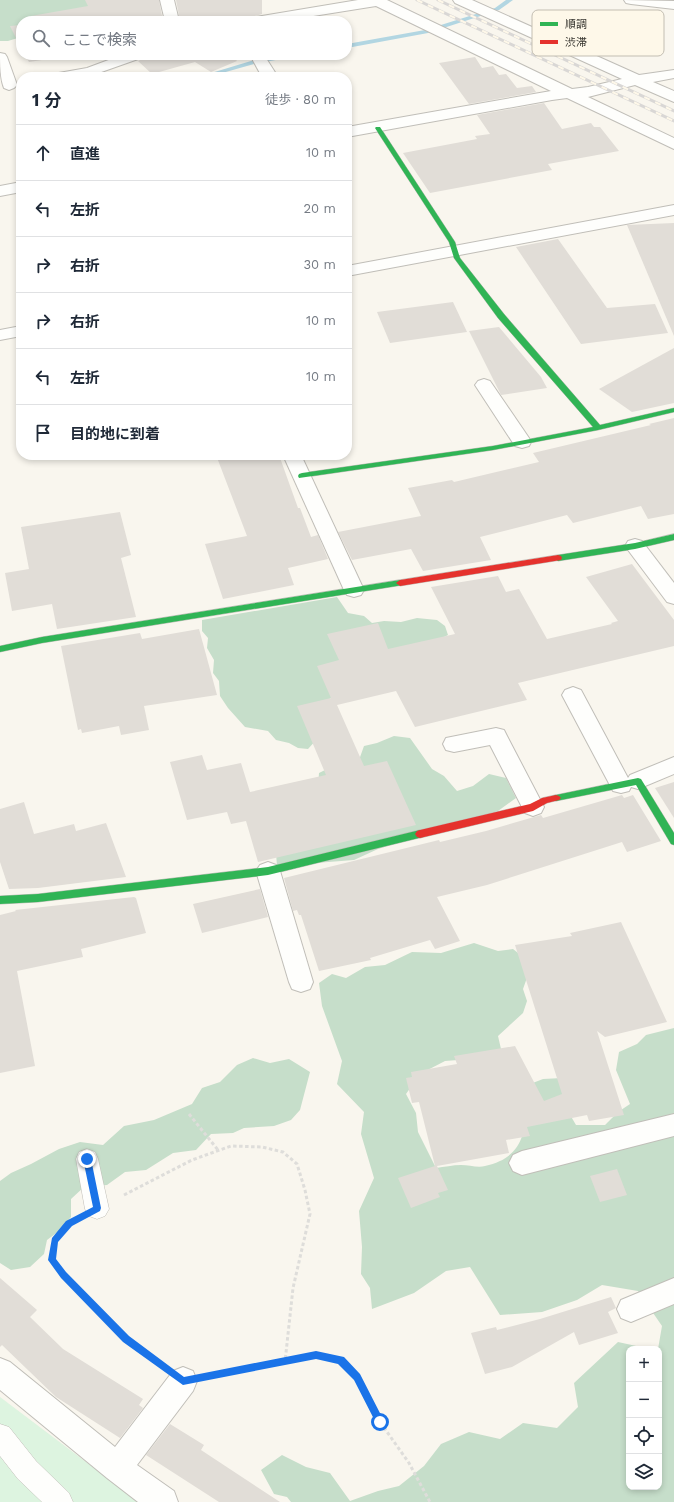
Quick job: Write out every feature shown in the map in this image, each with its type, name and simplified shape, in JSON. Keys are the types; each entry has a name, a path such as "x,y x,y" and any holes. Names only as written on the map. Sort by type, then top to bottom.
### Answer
{"street":[{"path":"167,0 171,16"},
{"path":"460,0 532,32"},
{"path":"631,0 674,5"},
{"path":"286,16 377,1 571,93 674,144"},
{"path":"585,56 674,97"},
{"path":"0,57 10,85"},
{"path":"90,72 122,60"},
{"path":"260,60 267,72"},
{"path":"352,131 571,93 588,92 638,80 674,74"},
{"path":"378,128 452,242 457,258 501,316 598,428"},
{"path":"0,191 16,188"},
{"path":"352,269 674,210"},
{"path":"0,335 16,332"},
{"path":"484,385 522,442"},
{"path":"302,476 522,442 598,428 674,410"},
{"path":"294,460 354,590"},
{"path":"0,649 42,640 635,546 674,537"},
{"path":"635,546 674,597"},
{"path":"574,695 629,783 674,841"},
{"path":"454,744 496,736 533,807"},
{"path":"0,900 38,898 268,871 533,807 545,800 629,783 674,765"},
{"path":"268,871 301,982"},
{"path":"522,1163 674,1125"},
{"path":"631,1309 674,1291"},
{"path":"0,1372 117,1468 163,1502"},
{"path":"117,1468 183,1381"}],"lane":[{"path":"87,1159 97,1208"},
{"path":"0,1436 27,1470 60,1502"}],"path":[{"path":"189,1114 218,1150"},
{"path":"285,1362 293,1288 310,1214 306,1190 297,1164 283,1152 262,1147 231,1146 192,1160 69,1223 55,1240 52,1260 63,1275 126,1339 183,1381 285,1362 316,1355 341,1360 357,1377 380,1422 409,1463 430,1502"}],"green space":[{"path":"0,0 102,0 79,13 54,13 44,16 16,16 16,39 8,41 0,41"},
{"path":"337,597 348,613 364,616 372,623 384,621 401,622 417,618 437,620 445,626 448,635 334,695 325,703 317,739 308,749 298,748 289,743 276,740 268,731 245,727 228,708 220,696 219,681 213,673 214,660 207,648 208,638 202,631 202,620"},
{"path":"394,736 410,738 432,769 444,776 457,791 473,786 489,774 506,778 516,798 498,811 378,849 354,860 277,866 276,853 318,788 319,773 331,767 359,760 364,746 377,743"},
{"path":"474,943 498,951 513,949 527,960 529,972 523,989 527,1001 523,1013 498,1036 501,1049 484,1058 445,1061 420,1074 406,1094 416,1113 418,1132 436,1168 458,1165 482,1167 500,1161 510,1154 518,1146 525,1124 525,1086 543,1079 562,1078 569,1113 576,1125 605,1125 618,1112 630,1104 616,1070 619,1052 637,1044 646,1035 674,1028 674,1502 291,1502 287,1497 274,1494 261,1470 282,1455 306,1467 330,1473 350,1501 378,1491 399,1486 424,1466 441,1444 469,1432 500,1439 523,1423 557,1428 578,1407 574,1383 618,1342 636,1346 626,1346 626,1490 662,1490 662,1346 659,1346 662,1326 638,1291 602,1285 577,1300 542,1312 500,1315 470,1267 446,1271 414,1293 372,1309 370,1288 361,1274 362,1247 359,1211 374,1178 361,1134 364,1112 337,1084 342,1061 322,1006 319,983 332,974 346,978 365,967 385,965 412,952 441,953"},
{"path":"253,1058 270,1063 289,1059 310,1072 300,1110 291,1120 274,1126 244,1128 233,1133 211,1134 196,1150 173,1153 146,1170 125,1172 107,1185 84,1187 71,1199 71,1217 59,1231 47,1240 44,1254 30,1267 11,1270 0,1263 0,1181 11,1173 59,1149 80,1142 103,1145 124,1126 154,1120 192,1104 202,1088 220,1082 237,1065"},
{"path":"0,1397 139,1502 0,1502"}],"building":[{"path":"85,0 159,0 162,16 31,16 88,6"},
{"path":"176,0 262,0 262,14 255,16 179,16"},
{"path":"16,25 16,38 10,26"},
{"path":"475,57 482,68 493,66 499,75 506,74 517,88 532,86 536,92 469,104 439,63"},
{"path":"28,60 42,60 29,62"},
{"path":"138,61 237,61 211,72 195,62 159,72 150,72"},
{"path":"544,103 562,129 591,123 594,127 600,127 619,151 548,164 552,170 430,193 403,153 477,139 475,136 490,134 477,115"},
{"path":"674,223 674,336 627,225"},
{"path":"558,239 607,308 655,304 668,333 581,344 516,247"},
{"path":"453,302 467,332 390,343 377,312"},
{"path":"499,327 541,377 547,388 501,395 469,331"},
{"path":"674,348 674,403 632,412 599,389"},
{"path":"674,418 674,514 648,519 641,506 573,523 567,515 480,537 491,560 423,571 411,549 352,560 338,532 421,516 408,488 452,480 454,482 539,462 533,453 651,425 649,424"},
{"path":"218,460 281,460 298,508 300,508 311,537 318,535 328,559 288,568 294,585 223,599 205,544 247,536"},
{"path":"120,512 131,555 121,558 136,617 57,629 52,604 12,611 5,573 29,569 21,527"},
{"path":"632,564 674,620 674,646 518,683 527,700 415,727 396,691 337,705 364,766 387,761 416,825 258,862 246,821 231,824 227,812 187,820 170,762 202,755 207,770 241,763 250,792 326,775 297,706 331,698 317,666 339,660 327,634 378,623 388,649 455,634 431,587 498,576 506,592 519,589 547,639 612,624 611,623 618,621 586,577"},
{"path":"199,629 217,695 144,706 149,730 121,735 119,726 82,733 81,729 78,730 61,646 140,633 142,639"},
{"path":"674,782 674,818 655,788"},
{"path":"622,795 624,798 633,795 661,841 627,852 622,842 487,885 437,897 460,941 435,949 430,940 370,958 371,960 319,971 301,915 299,915 297,910 293,911 284,878 439,840 440,842 486,831 541,815 543,818"},
{"path":"24,802 34,834 74,824 76,831 106,823 126,877 38,888 9,889 0,862 0,809"},
{"path":"260,889 268,917 202,933 193,904"},
{"path":"136,898 146,933 81,949 83,957 17,971 35,1066 0,1073 0,915 16,911 15,910"},
{"path":"621,922 667,1022 605,1037 597,1031 624,1115 589,1121 587,1115 527,1127 530,1136 506,1140 509,1153 437,1166 448,1190 438,1193 440,1197 411,1208 398,1178 435,1166 419,1102 412,1103 406,1078 412,1077 411,1072 457,1064 454,1056 515,1046 544,1101 562,1094 515,945 572,936 570,933"},
{"path":"617,1169 627,1195 600,1202 590,1176"},
{"path":"0,1278 37,1310 30,1317 63,1349 143,1399 139,1405 143,1408 120,1438 56,1397 2,1345 0,1347"},
{"path":"611,1297 616,1308 608,1312 618,1333 579,1345 574,1332 512,1367 485,1374 471,1333 496,1327 497,1330 540,1319"},
{"path":"170,1424 204,1445 201,1450 280,1502 219,1502 146,1455"}],"waterway":[{"path":"352,45 426,32 497,9 510,0"},
{"path":"218,72 264,60"}],"railway":[{"path":"417,0 532,54"},
{"path":"438,0 532,44"},
{"path":"536,56 674,121"},
{"path":"557,56 674,111"}],"traffic: fast":[{"path":"378,128 452,242 457,258 501,316 598,428"},
{"path":"302,476 493,448 598,428 674,410"},
{"path":"558,558 635,546 674,537"},
{"path":"0,649 42,640 400,583"},
{"path":"556,798 638,781 674,841"},
{"path":"0,900 38,898 268,871 420,834"}],"traffic: jam":[{"path":"400,583 558,558"},
{"path":"420,834 533,807 545,800 556,798"}],"route":[{"path":"87,1159 97,1208 69,1223 55,1240 52,1260 63,1275 126,1339 183,1381 316,1355 341,1360 357,1377 380,1422"}]}
